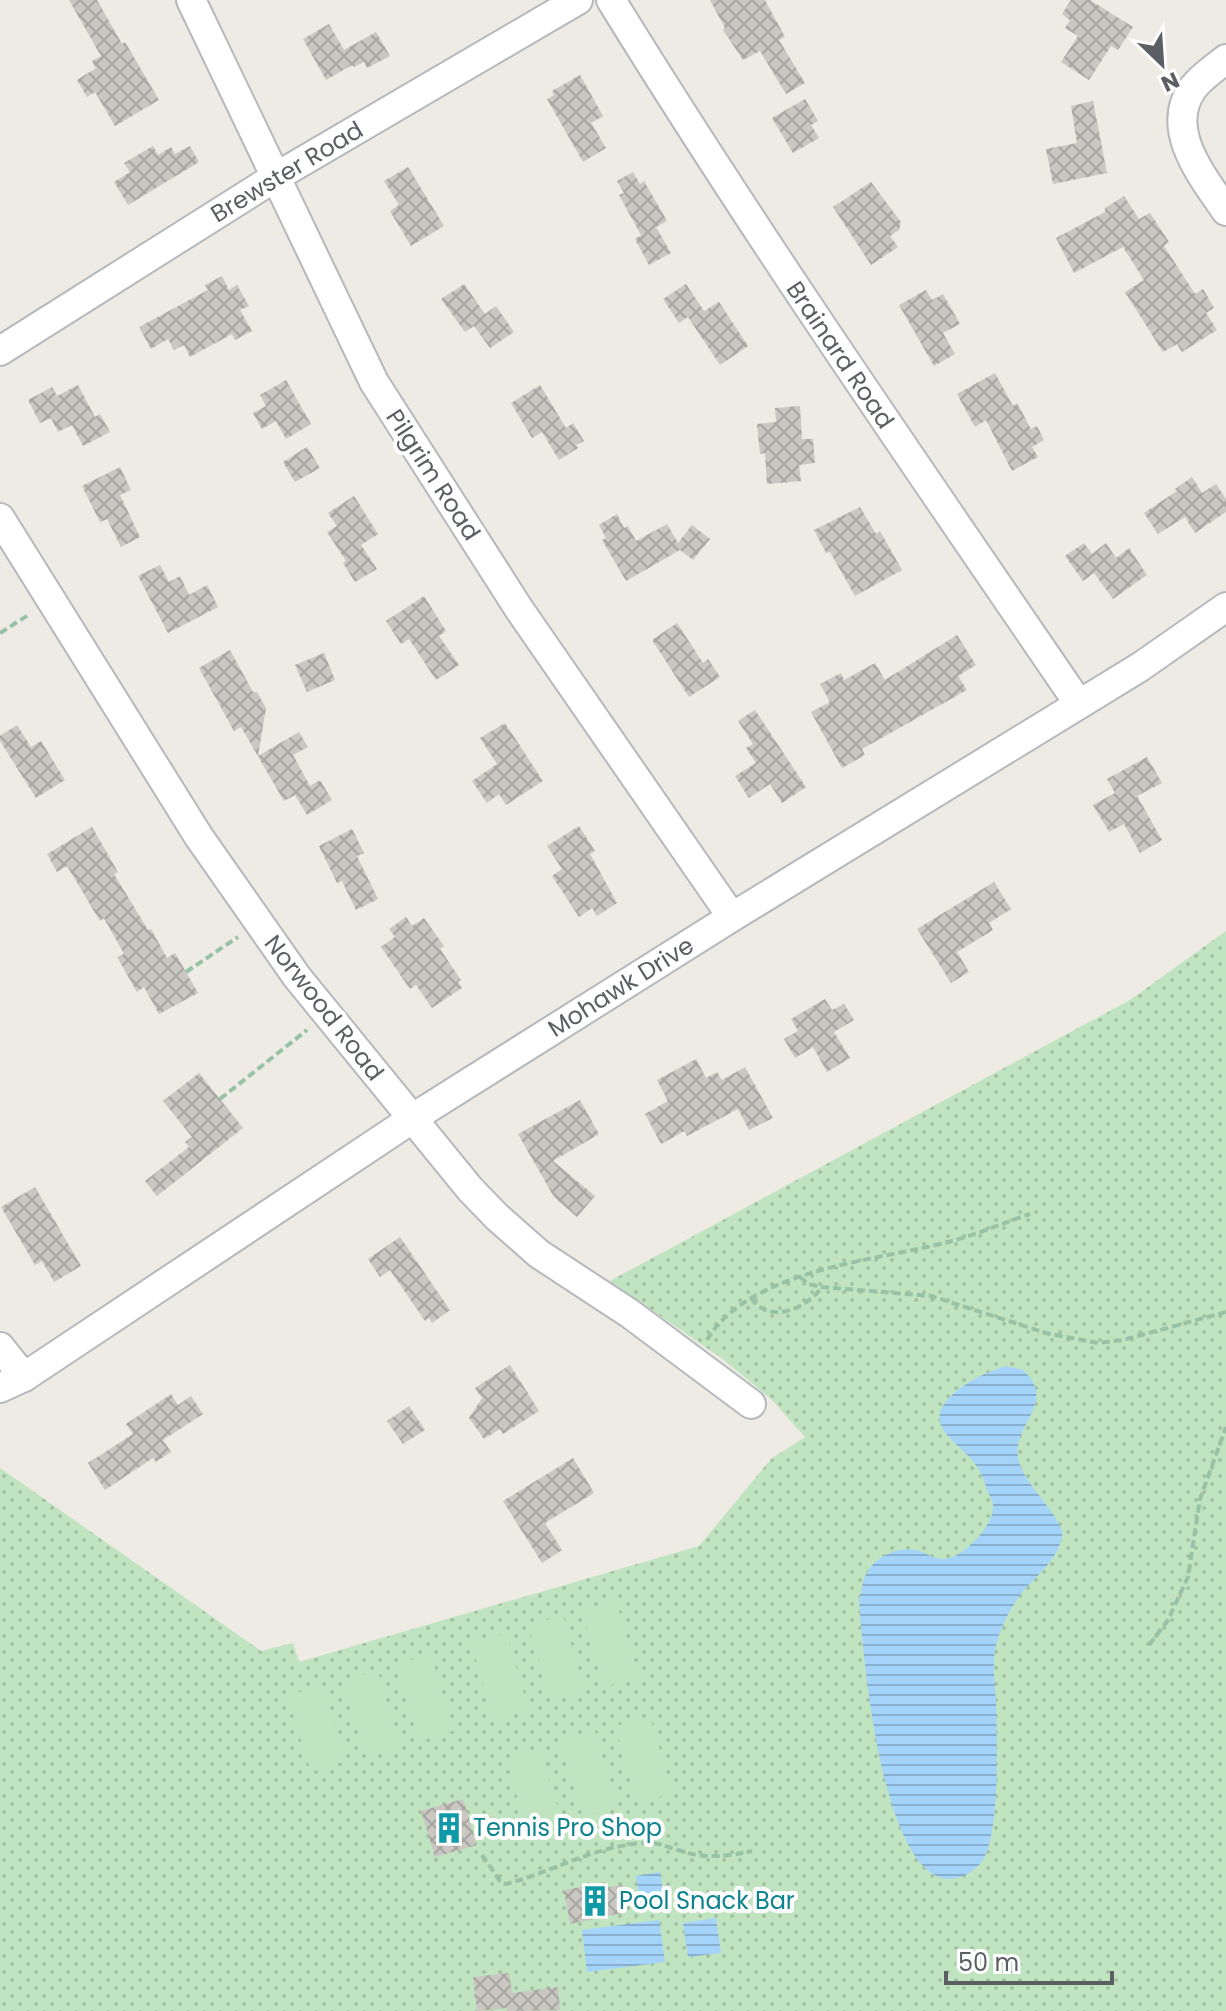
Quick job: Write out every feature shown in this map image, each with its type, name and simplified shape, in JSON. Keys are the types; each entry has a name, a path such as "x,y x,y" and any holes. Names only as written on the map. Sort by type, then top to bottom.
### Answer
{"street":[{"name":"Pilgrim Road","path":"191,0 374,382 519,609 732,917"},
{"name":"Brewster Road","path":"0,351 274,178 578,0"},
{"name":"Brainard Road","path":"611,0 697,140 792,285 1079,704"},
{"path":"1226,59 1193,88 1185,101 1182,117 1183,132 1194,163 1226,211"},
{"name":"Norwood Road","path":"0,518 199,837 297,977 470,1189 515,1233 564,1271 629,1313 751,1404"},
{"name":"Mohawk Drive","path":"12,1383 411,1119 732,917 1140,667 1226,607"},
{"path":"0,1347 12,1383"}],"path":[{"path":"0,633 30,614"},
{"path":"186,972 238,937"},
{"path":"220,1099 307,1030"},
{"path":"699,1363 707,1340 716,1327 751,1298 800,1277 848,1263 952,1242 1030,1214"},
{"path":"800,1277 808,1284 822,1287 931,1296 1046,1333 1098,1343 1123,1340 1226,1312"},
{"path":"751,1298 762,1309 781,1313 798,1307 822,1287"},
{"path":"1149,1645 1168,1620 1191,1567 1200,1499 1226,1427"},
{"path":"482,1855 500,1881 506,1884 595,1853 638,1843 663,1843 707,1857 752,1851"}],"green space":[{"path":"1226,931 1226,2011 0,2011 0,1468 261,1651 293,1643 299,1662 699,1546 771,1459 805,1437 771,1399 724,1360 610,1281 1130,1000"},
{"path":"616,1600 639,1677 604,1687 582,1610"},
{"path":"563,1615 585,1692 551,1702 528,1625"},
{"path":"506,1633 529,1710 494,1721 471,1643"},
{"path":"431,1654 453,1731 419,1742 396,1664"},
{"path":"378,1671 400,1748 366,1758 343,1681"},
{"path":"321,1685 346,1761 311,1772 287,1696"},
{"path":"650,1716 673,1793 638,1803 615,1726"},
{"path":"595,1730 617,1807 583,1818 560,1740"},
{"path":"540,1748 563,1825 528,1835 506,1758"}],"water":[{"path":"1006,1366 1023,1370 1033,1382 1035,1403 1018,1445 1018,1458 1027,1478 1057,1519 1062,1535 1056,1553 1018,1598 999,1636 994,1664 996,1782 993,1826 981,1862 965,1875 950,1879 926,1869 907,1843 892,1804 871,1711 859,1600 866,1574 884,1556 908,1549 941,1559 952,1557 968,1547 988,1524 993,1506 982,1476 971,1459 946,1434 939,1416 943,1406 958,1390"},
{"path":"660,1872 663,1892 639,1896 636,1876"},
{"path":"716,1918 721,1953 688,1957 683,1923"},
{"path":"659,1920 665,1962 587,1972 582,1930"}],"building":[{"path":"69,0 97,0 159,100 115,126 95,92 87,97 77,80 96,68 92,61 101,56"},
{"path":"710,0 765,0 785,37 779,40 805,83 786,94 760,51 743,60 723,30 725,28"},
{"path":"1071,0 1090,0 1133,27 1118,50 1111,46 1089,80 1061,62 1078,36 1065,28 1070,20 1062,14"},
{"path":"329,24 344,50 376,32 390,56 367,68 364,62 354,67 352,65 326,80 303,39"},
{"path":"580,75 603,116 591,123 606,148 583,162 547,99 554,95 552,91"},
{"path":"805,99 818,121 811,125 819,138 793,153 772,118"},
{"path":"1093,101 1107,173 1053,184 1046,149 1077,143 1071,106"},
{"path":"153,146 158,155 171,147 175,154 190,146 199,162 128,205 114,182 130,172 124,163"},
{"path":"408,167 444,226 411,246 390,211 399,205 384,181"},
{"path":"633,172 640,184 644,181 667,221 656,227 671,253 649,265 635,239 641,235 619,195 624,193 617,181"},
{"path":"871,182 901,222 899,230 890,236 898,247 871,265 833,207"},
{"path":"1124,196 1139,219 1150,213 1169,242 1164,246 1195,294 1203,289 1214,308 1206,313 1217,330 1182,352 1177,344 1163,352 1125,292 1144,280 1123,247 1074,273 1056,238 1105,212 1105,208"},
{"path":"222,276 229,290 237,285 249,306 240,310 252,331 235,340 232,334 190,357 184,345 174,350 168,339 151,349 139,327 208,290 205,285"},
{"path":"464,284 485,314 496,306 514,332 490,348 474,326 465,332 441,299"},
{"path":"686,284 704,311 719,302 748,346 720,365 688,317 679,323 663,299"},
{"path":"926,290 932,300 943,294 960,324 943,333 955,354 934,366 899,305"},
{"path":"995,373 1013,406 1017,403 1031,429 1037,426 1044,440 1032,447 1038,457 1012,471 986,420 975,427 957,394"},
{"path":"286,380 311,424 286,439 276,421 262,429 253,413 266,406 260,395"},
{"path":"78,385 95,417 100,414 110,432 83,446 72,425 58,432 51,418 40,423 28,400 52,387 57,396"},
{"path":"540,385 566,428 573,423 584,441 559,460 542,432 532,438 511,403"},
{"path":"800,406 802,439 813,439 815,463 799,465 801,481 767,484 765,453 760,454 757,424 776,422 775,408"},
{"path":"307,447 320,468 295,482 283,462"},
{"path":"120,467 131,490 120,495 140,537 121,547 107,519 100,522 82,486"},
{"path":"1192,477 1202,493 1216,484 1226,499 1226,512 1195,533 1185,517 1158,534 1144,513"},
{"path":"354,496 378,534 361,545 377,569 355,582 343,563 346,561 327,532 337,526 328,513"},
{"path":"860,507 876,534 880,531 902,570 855,596 814,530"},
{"path":"617,514 636,541 667,524 678,543 692,525 710,539 693,560 680,550 626,581 602,540 606,538 599,525"},
{"path":"1084,543 1092,554 1106,543 1116,558 1129,548 1147,575 1113,599 1094,573 1083,581 1065,556"},
{"path":"160,565 169,582 180,576 189,595 207,585 218,607 168,633 138,576"},
{"path":"424,596 446,631 439,636 459,665 436,680 409,639 401,644 386,621"},
{"path":"677,623 703,663 708,659 720,677 689,697 652,640"},
{"path":"957,635 976,665 958,676 967,690 862,749 865,755 842,768 811,712 830,702 820,684 841,673 844,680 875,663 885,680"},
{"path":"230,650 253,692 257,692 266,708 258,756 299,732 308,747 293,755 310,786 320,780 332,800 307,815 295,795 284,801 241,727 234,731 199,668"},
{"path":"324,653 335,680 307,692 295,665"},
{"path":"755,710 806,787 782,803 770,784 749,798 735,776 756,763 746,748 753,744 738,721"},
{"path":"505,723 543,781 506,805 499,794 487,803 472,781 497,764 480,738"},
{"path":"17,725 31,747 41,741 65,780 36,798 0,741 0,736"},
{"path":"1147,757 1162,783 1137,796 1162,840 1140,853 1124,824 1109,832 1093,805 1115,793 1107,779"},
{"path":"579,826 595,851 590,854 617,903 597,916 592,908 579,917 552,876 562,869 547,846"},
{"path":"92,827 118,872 114,874 148,930 151,929 167,958 175,953 198,993 159,1014 144,987 137,992 117,957 124,954 104,918 100,921 67,866 57,872 47,854"},
{"path":"352,829 364,853 357,856 378,899 356,910 342,881 337,883 319,846"},
{"path":"994,882 1011,909 989,923 993,930 957,952 969,972 951,983 917,929"},
{"path":"406,917 412,926 424,918 444,946 440,949 461,980 458,982 462,988 432,1008 416,985 410,989 381,947 395,937 389,929"},
{"path":"825,999 832,1010 844,1004 854,1020 834,1032 850,1058 827,1072 813,1047 795,1058 784,1039 798,1031 791,1019"},
{"path":"696,1059 706,1078 717,1072 722,1080 745,1067 773,1118 749,1130 738,1109 687,1136 685,1131 661,1144 645,1114 668,1101 657,1080"},
{"path":"199,1073 243,1128 157,1196 145,1181 189,1147 185,1142 192,1137 163,1101"},
{"path":"580,1100 599,1134 553,1161 595,1196 577,1217 554,1197 518,1134"},
{"path":"35,1187 81,1266 54,1282 42,1261 35,1265 1,1207"},
{"path":"400,1237 450,1310 432,1323 429,1318 425,1321 390,1270 380,1277 368,1259"},
{"path":"510,1365 539,1411 503,1434 500,1429 484,1439 469,1418 482,1398 475,1388"},
{"path":"171,1394 178,1405 191,1396 203,1414 163,1440 171,1452 156,1462 153,1458 105,1490 88,1463 133,1434 126,1424"},
{"path":"409,1406 425,1430 403,1444 387,1421"},
{"path":"573,1458 594,1493 545,1523 562,1550 542,1563 503,1501"},
{"name":"Tennis Pro Shop","path":"463,1799 477,1845 435,1857 421,1811"},
{"name":"Pool Snack Bar","path":"593,1885 596,1889 622,1885 627,1912 570,1924 564,1890"},
{"path":"509,1973 512,1993 558,1987 560,2010 508,2011 507,2008 477,2011 473,1977"}],"place":[{"name":"Tennis Pro Shop","path":"449,1828"},
{"name":"Pool Snack Bar","path":"595,1901"}]}
